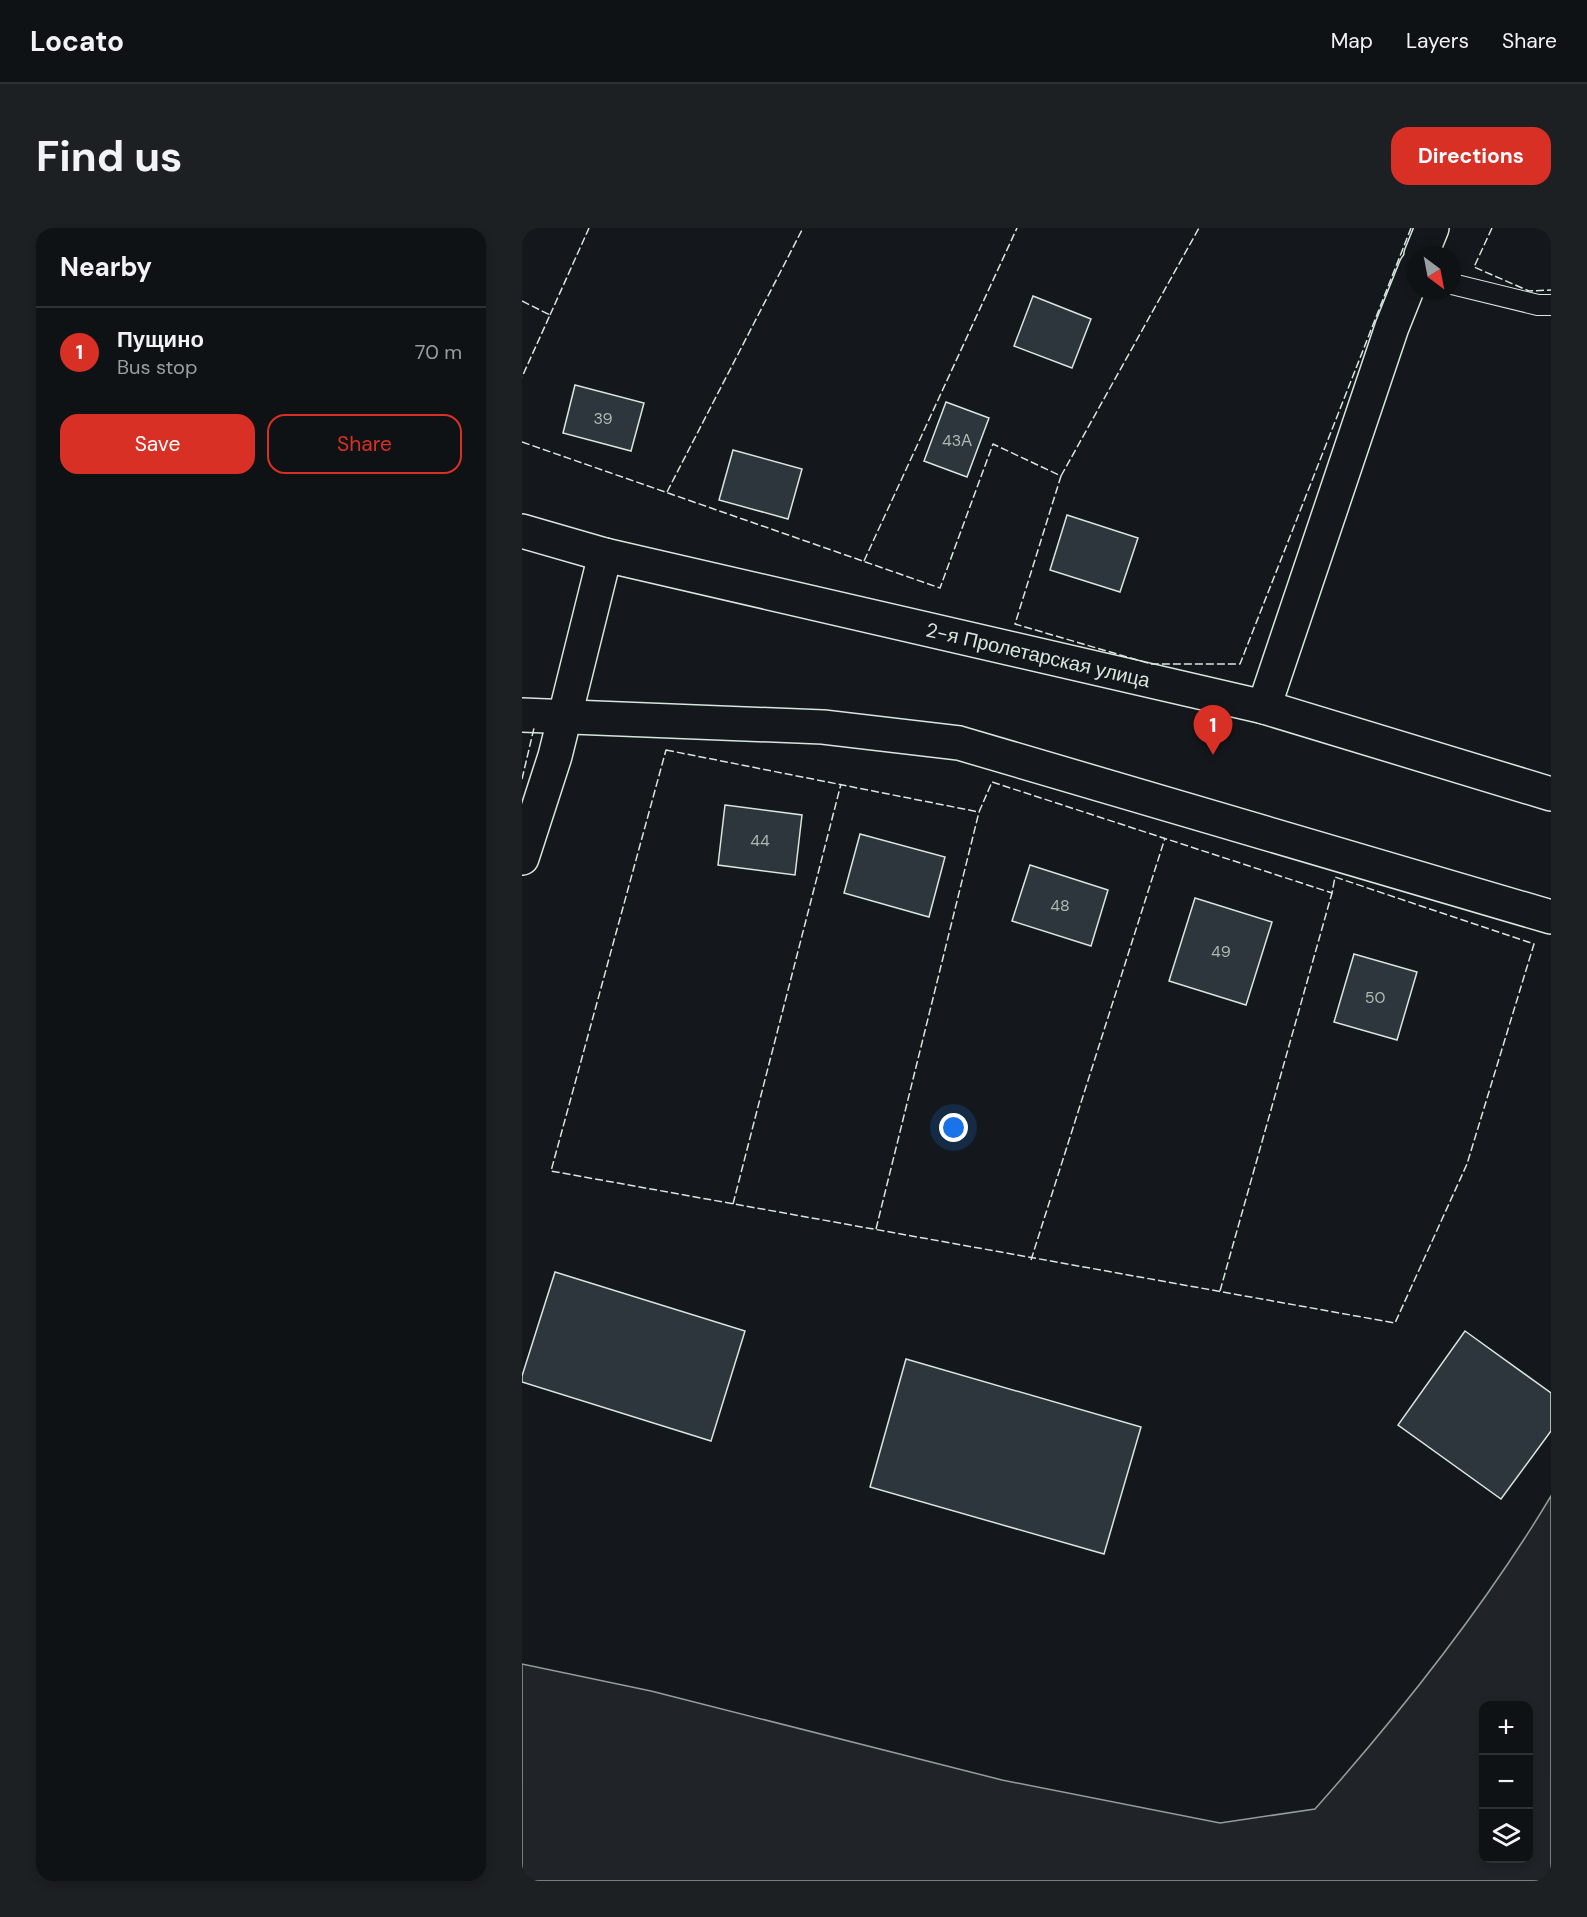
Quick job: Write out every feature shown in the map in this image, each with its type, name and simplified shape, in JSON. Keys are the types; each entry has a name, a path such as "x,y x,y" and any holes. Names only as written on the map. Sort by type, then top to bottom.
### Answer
{"street":[{"path":"1425,246 1432,228"},
{"path":"1264,707 1392,327 1407,290"},
{"name":"2-я Пролетарская улица","path":"522,531 605,555 1264,707 1551,794"},
{"path":"522,858 555,756 605,555"},
{"path":"522,714 823,727 959,743 1551,917"}],"lane":[{"path":"1461,286 1538,305 1551,305"}],"shaded area":[{"path":"1551,1496 1551,1881 522,1881 522,1664 651,1691 1002,1780 1220,1823 1315,1809 1410,1696 1498,1578"}],"building":[{"path":"1033,296 1091,319 1072,368 1014,346"},
{"path":"575,385 644,403 631,451 563,433"},
{"path":"946,402 989,418 967,477 924,461"},
{"path":"733,450 802,469 788,519 719,500"},
{"path":"1067,515 1138,538 1120,592 1050,570"},
{"path":"725,805 802,815 795,875 718,865"},
{"path":"860,834 945,857 929,917 844,893"},
{"path":"1030,865 1108,890 1091,946 1012,921"},
{"path":"1195,898 1272,922 1246,1005 1169,981"},
{"path":"1354,954 1417,972 1397,1040 1334,1022"},
{"path":"555,1272 745,1331 711,1441 522,1382"},
{"path":"1465,1331 1551,1393 1551,1431 1501,1499 1398,1425"},
{"path":"906,1359 1141,1427 1104,1554 870,1487"}],"fence":[{"path":"550,315 589,228"},
{"path":"667,492 803,228"},
{"path":"864,561 1017,228"},
{"path":"1061,476 1199,228"},
{"path":"522,442 940,588 993,444 1061,476 1015,624 1151,664 1240,664 1411,228"},
{"path":"1492,228 1474,267 1529,291 1551,290"},
{"path":"522,301 550,315 522,377"},
{"path":"522,779 534,728"},
{"path":"666,750 979,812 992,782 1332,893 1335,877 1534,944 1467,1164 1395,1323 551,1171 666,750"},
{"path":"733,1204 841,784"},
{"path":"876,1229 979,812"},
{"path":"1031,1260 1165,838"},
{"path":"1220,1291 1332,893"}],"place":[{"name":"Пущино","path":"1213,755"}]}
